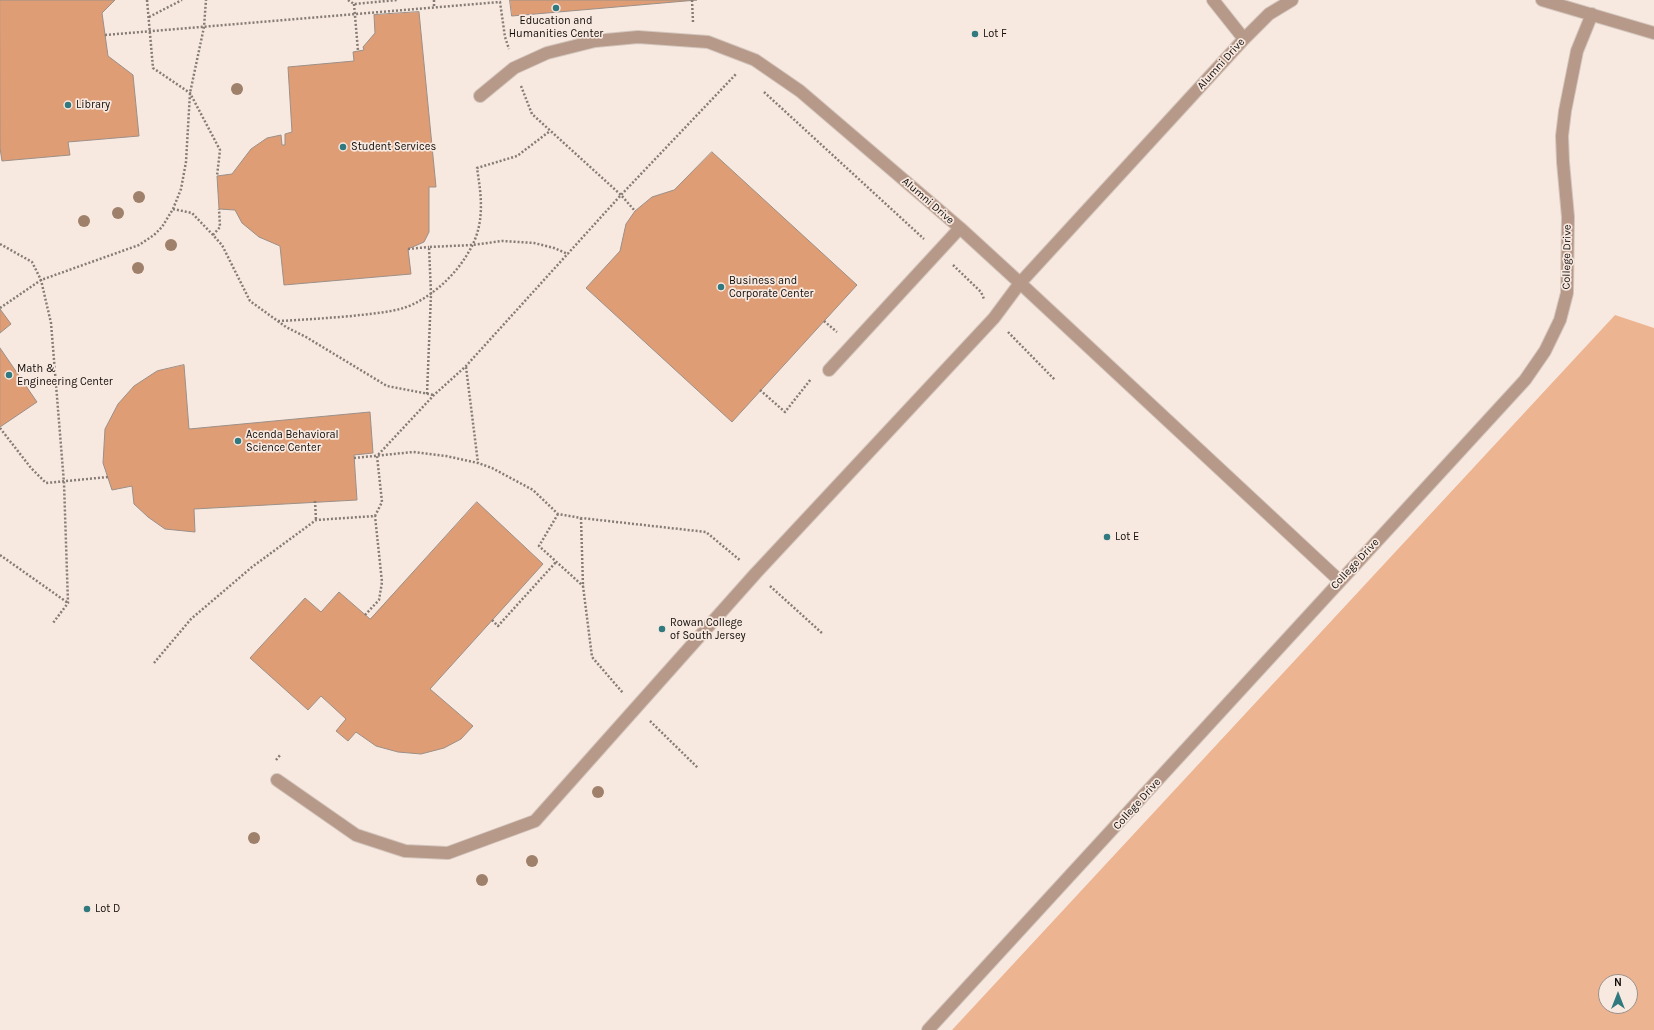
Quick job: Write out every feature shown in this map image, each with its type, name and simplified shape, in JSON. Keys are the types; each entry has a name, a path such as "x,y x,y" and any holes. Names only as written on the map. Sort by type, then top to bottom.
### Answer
{"lane":[{"path":"1213,0 1244,39"},
{"name":"Alumni Drive","path":"480,96 514,68 547,53 595,41 638,37 708,42 755,60 800,91 960,228 1020,283 1244,39 1269,14 1292,0"},
{"path":"1542,0 1654,33"},
{"name":"College Drive","path":"928,1030 1525,380 1545,351 1560,320 1567,293 1568,217 1562,136 1565,111 1577,51 1592,14"},
{"path":"829,370 960,228"},
{"path":"277,780 356,835 405,851 448,853 535,821 756,573 994,318 1020,283 1340,581"}],"path":[{"path":"147,0 151,30 153,68 190,93 220,150 217,176"},
{"path":"149,17 182,0"},
{"path":"0,308 41,280 139,245 158,231 174,209 181,189 186,162 190,93 204,27 206,0"},
{"path":"348,0 354,4 397,0"},
{"path":"434,0 434,8"},
{"path":"692,0 694,28 708,42"},
{"path":"105,35 151,30 434,8 500,1 505,37 514,68 532,114 621,195 635,211"},
{"path":"354,4 358,51"},
{"path":"365,615 379,600 382,582 375,516 382,502 377,456 434,395 466,366 621,195 740,70"},
{"path":"763,92 981,292 994,318 1055,380"},
{"path":"278,321 386,313 417,302 431,294 447,280 472,245 479,227 481,206 477,168 516,156 550,131"},
{"path":"174,209 192,213 222,245 250,301 278,321 387,386 434,395"},
{"path":"213,235 220,227 220,209"},
{"path":"408,250 502,241 534,243 554,248 568,254"},
{"path":"0,244 32,262 41,280 50,323 64,483 68,603 53,623"},
{"path":"427,394 431,294 429,247"},
{"path":"466,366 478,463"},
{"path":"760,390 785,412 813,376"},
{"path":"0,428 31,468 46,484 108,477"},
{"path":"354,458 413,452 446,456 478,463 492,468 533,490 558,514 706,532 756,573 823,634"},
{"path":"314,501 316,520"},
{"path":"558,514 539,546 583,586"},
{"path":"154,663 191,620 252,567 316,520 375,516"},
{"path":"581,518 583,586 592,657 636,708 698,768"},
{"path":"0,555 68,603"},
{"path":"492,620 498,626 556,562"}],"shaded area":[{"path":"1615,315 1654,328 1654,1030 952,1030"}],"building":[{"name":"Library","path":"0,0 115,0 102,13 108,56 133,75 139,136 68,142 70,155 2,161 0,148"},
{"name":"Education and Humanities Center","path":"510,0 697,0 512,16"},
{"name":"Student Services","path":"419,12 436,187 429,187 429,232 424,242 408,249 411,274 284,285 280,246 259,237 242,223 235,210 219,209 217,176 232,174 251,149 267,138 281,135 282,145 285,145 285,134 292,132 288,67 354,61 353,52 364,50 363,47 375,33 374,15"},
{"name":"Business and Corporate Center","path":"712,152 857,285 732,422 586,288 620,251 626,224 635,211 652,197 674,190"},
{"path":"0,309 11,324 0,333"},
{"name":"Math & Engineering Center","path":"0,348 37,402 0,427"},
{"name":"Acenda Behavioral Science Center","path":"184,365 189,429 370,412 373,453 354,455 357,500 194,509 195,532 165,529 148,517 134,504 132,486 112,490 103,463 105,429 118,404 134,386 157,371"},
{"path":"477,502 543,564 430,689 473,726 461,739 444,748 421,754 398,752 376,746 356,732 348,741 336,731 346,719 321,696 308,710 250,658 305,598 321,612 339,592 370,619"}],"place":[{"name":"Education and Humanities Center","path":"556,8"},
{"name":"Lot F","path":"975,34"},
{"name":"Library","path":"68,105"},
{"name":"Student Services","path":"343,147"},
{"name":"Business and Corporate Center","path":"721,287"},
{"name":"Math & Engineering Center","path":"9,375"},
{"name":"Acenda Behavioral Science Center","path":"238,441"},
{"name":"Lot E","path":"1107,537"},
{"name":"Rowan College of South Jersey","path":"662,629"},
{"name":"Lot D","path":"87,909"}]}
